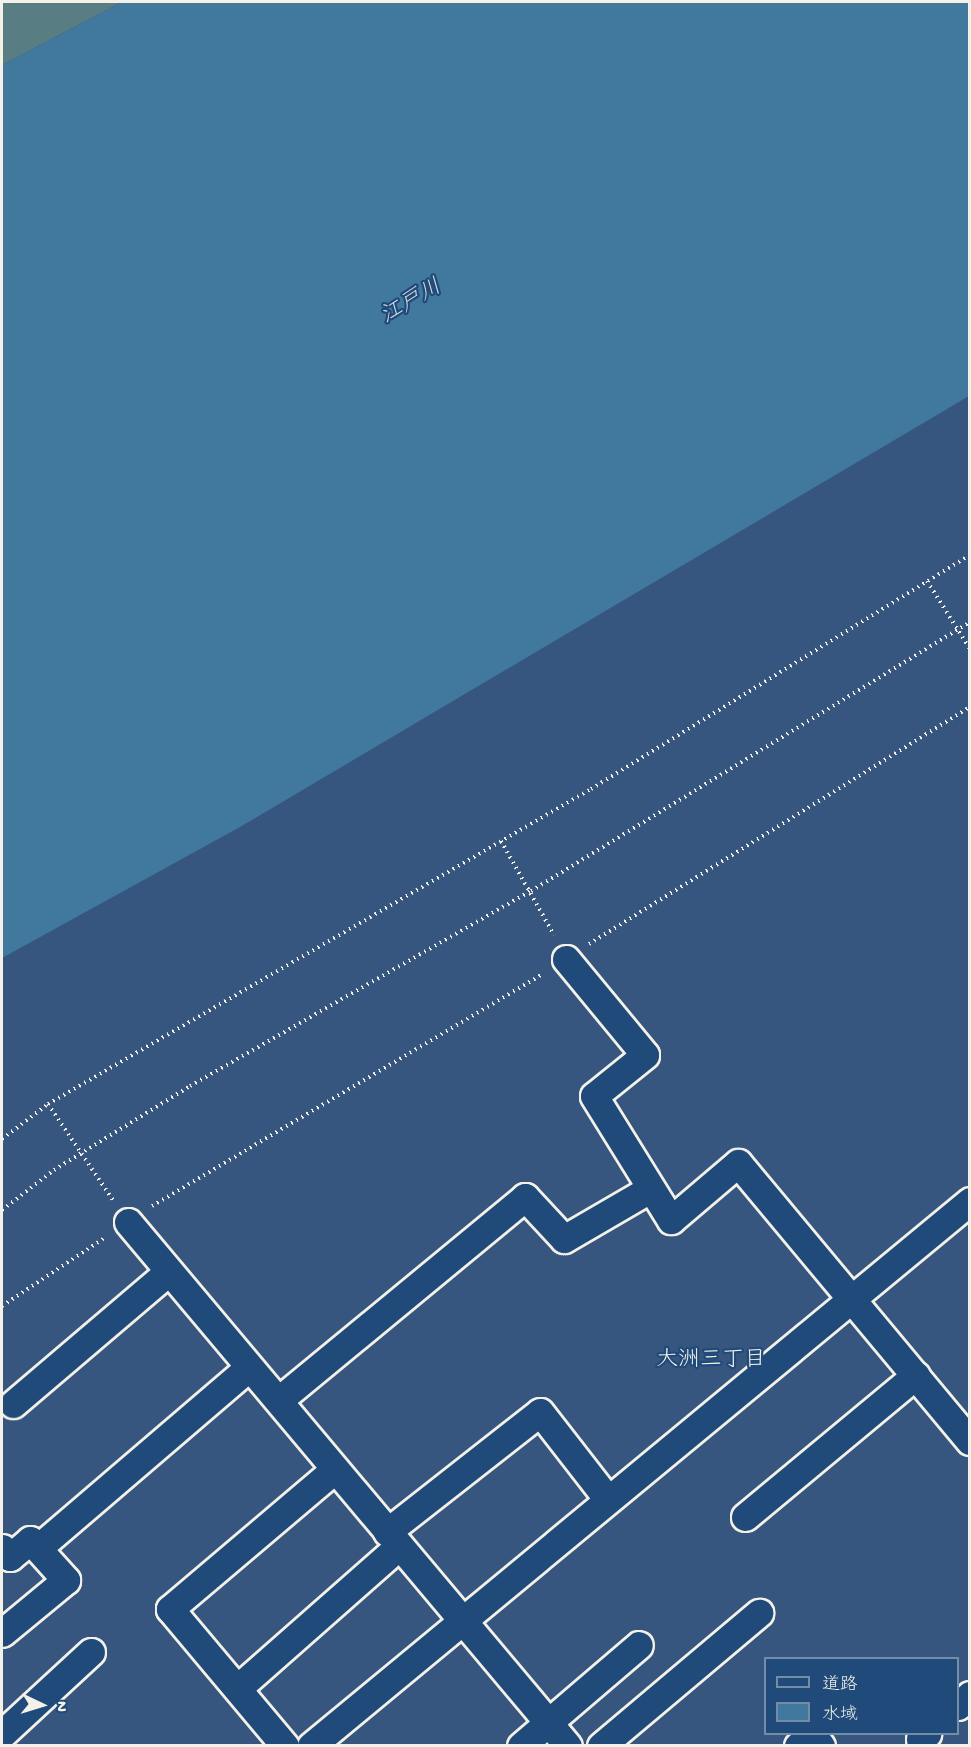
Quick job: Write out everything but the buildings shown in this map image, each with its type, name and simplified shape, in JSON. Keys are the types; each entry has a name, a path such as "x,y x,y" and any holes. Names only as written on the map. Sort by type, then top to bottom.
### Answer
{"street":[{"path":"566,959 645,1054 594,1096 650,1190 671,1220 738,1163 849,1299 969,1440"},
{"path":"279,1400 525,1197 564,1239 650,1190"},
{"path":"311,1746 606,1497 969,1201"},
{"path":"128,1222 167,1273 248,1368 279,1400 333,1470 568,1746"},
{"path":"13,1404 167,1273"},
{"path":"38,1548 248,1368"},
{"path":"745,1517 916,1375"},
{"path":"239,1687 392,1540 540,1412 606,1497"},
{"path":"285,1746 239,1687 170,1610 333,1470"},
{"path":"2,1548 10,1557 30,1540 66,1580 2,1633"},
{"path":"602,1746 759,1613"},
{"path":"521,1746 639,1645"},
{"path":"2,1734 91,1652"},
{"path":"798,1746 811,1735"}],"path":[{"path":"2,1139 48,1104 501,842 969,555"},
{"path":"927,581 969,649"},
{"path":"2,1210 82,1153 531,891 969,622"},
{"path":"2,1306 208,1168 443,1036 969,707"},
{"path":"501,842 531,891 566,959"},
{"path":"48,1104 128,1222"}],"green space":[{"path":"2,2 122,2 2,65"}],"water":[{"name":"江戸川","path":"122,2 969,2 969,396 240,827 2,958 2,65"}],"district":[{"name":"大洲三丁目","path":"711,1362"}]}
